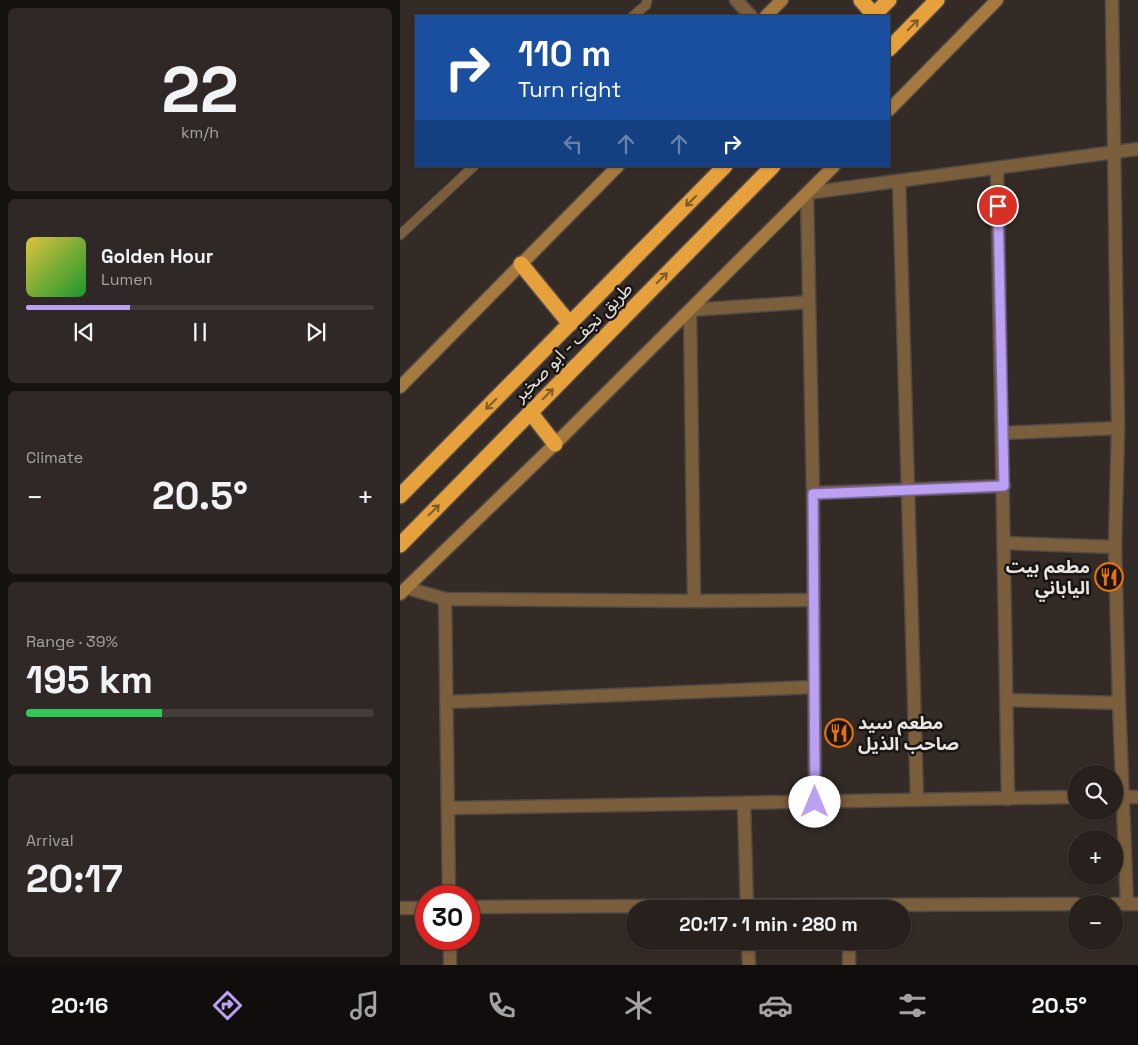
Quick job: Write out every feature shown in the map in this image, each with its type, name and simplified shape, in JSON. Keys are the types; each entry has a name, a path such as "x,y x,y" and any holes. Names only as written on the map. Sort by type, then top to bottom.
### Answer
{"highway":[{"path":"861,0 872,15"},
{"path":"874,15 889,0"},
{"path":"890,48 937,0"},
{"name":"طريق نجف - ابو صخير","path":"400,496 724,167"},
{"name":"طريق نجف - ابو صخير","path":"400,544 772,167"},
{"path":"522,264 570,324"},
{"path":"530,412 555,444"}],"main road":[{"path":"767,15 782,0"},
{"path":"890,109 996,0"},
{"path":"400,387 617,167"},
{"path":"403,591 555,444 833,167"}],"street":[{"path":"736,0 750,15"},
{"path":"1112,0 1118,428 1115,547 1119,704 1118,765"},
{"path":"815,802 813,494 807,193 1138,149"},
{"path":"998,168 1008,798"},
{"path":"899,181 917,800"},
{"path":"694,601 690,310 809,302"},
{"path":"1003,433 1118,428"},
{"path":"813,494 1004,486"},
{"path":"1005,543 1115,547"},
{"path":"403,591 445,599 814,600"},
{"path":"445,599 449,885"},
{"path":"446,702 814,687"},
{"path":"1007,700 1119,704"},
{"path":"1123,797 1138,796"},
{"path":"448,808 1068,798"},
{"path":"744,803 747,900"},
{"path":"1120,820 1126,904"},
{"path":"911,906 1068,904"},
{"path":"480,907 626,908"},
{"path":"400,908 415,908"},
{"path":"450,950 450,965"},
{"path":"748,950 749,965"},
{"path":"849,950 849,965"}],"lane":[{"path":"634,15 646,5 647,0"},
{"path":"400,235 473,167"}],"place":[{"name":"مطعم بيت الياباني","path":"1109,577"},
{"name":"مطعم سيد صاحب الذيل","path":"839,733"}],"route":[{"path":"815,802 813,494 1004,486 998,206"}]}
